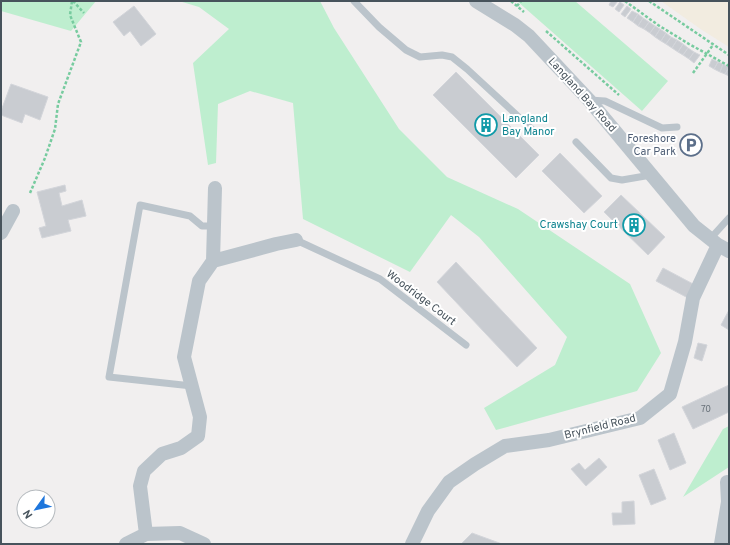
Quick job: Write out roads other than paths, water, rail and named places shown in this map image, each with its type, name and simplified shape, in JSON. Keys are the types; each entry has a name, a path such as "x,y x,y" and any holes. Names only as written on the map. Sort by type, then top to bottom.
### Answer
{"street":[{"name":"Langland Bay Road","path":"476,1 515,25 529,36 589,100 694,226 719,245"},
{"path":"146,534 140,486 144,471 162,454 181,448 198,436 200,417 184,357 199,281 214,261 215,188"},
{"path":"1,233 13,211"},
{"path":"214,261 296,240"},
{"name":"Brynfield Road","path":"412,544 428,511 449,482 499,450 506,446 549,440 640,418 670,394 685,342 693,298 719,245"},
{"path":"721,544 728,502 727,482"},
{"path":"126,544 146,534 180,533 204,544"}],"lane":[{"path":"354,1 406,50 420,57 442,54 452,57 467,69 534,132"},
{"path":"589,100 605,101 662,128 677,127"},
{"path":"576,142 611,178 622,180 651,175"},
{"path":"192,386 109,377 140,205 190,216 202,226 214,226"},
{"path":"719,245 729,218"},
{"name":"Woodridge Court","path":"296,240 380,279 466,345"}],"place":[{"name":"Langland Bay Manor","path":"486,125"},
{"name":"Foreshore Car Park","path":"691,145"},
{"name":"Crawshay Court","path":"634,225"}]}
